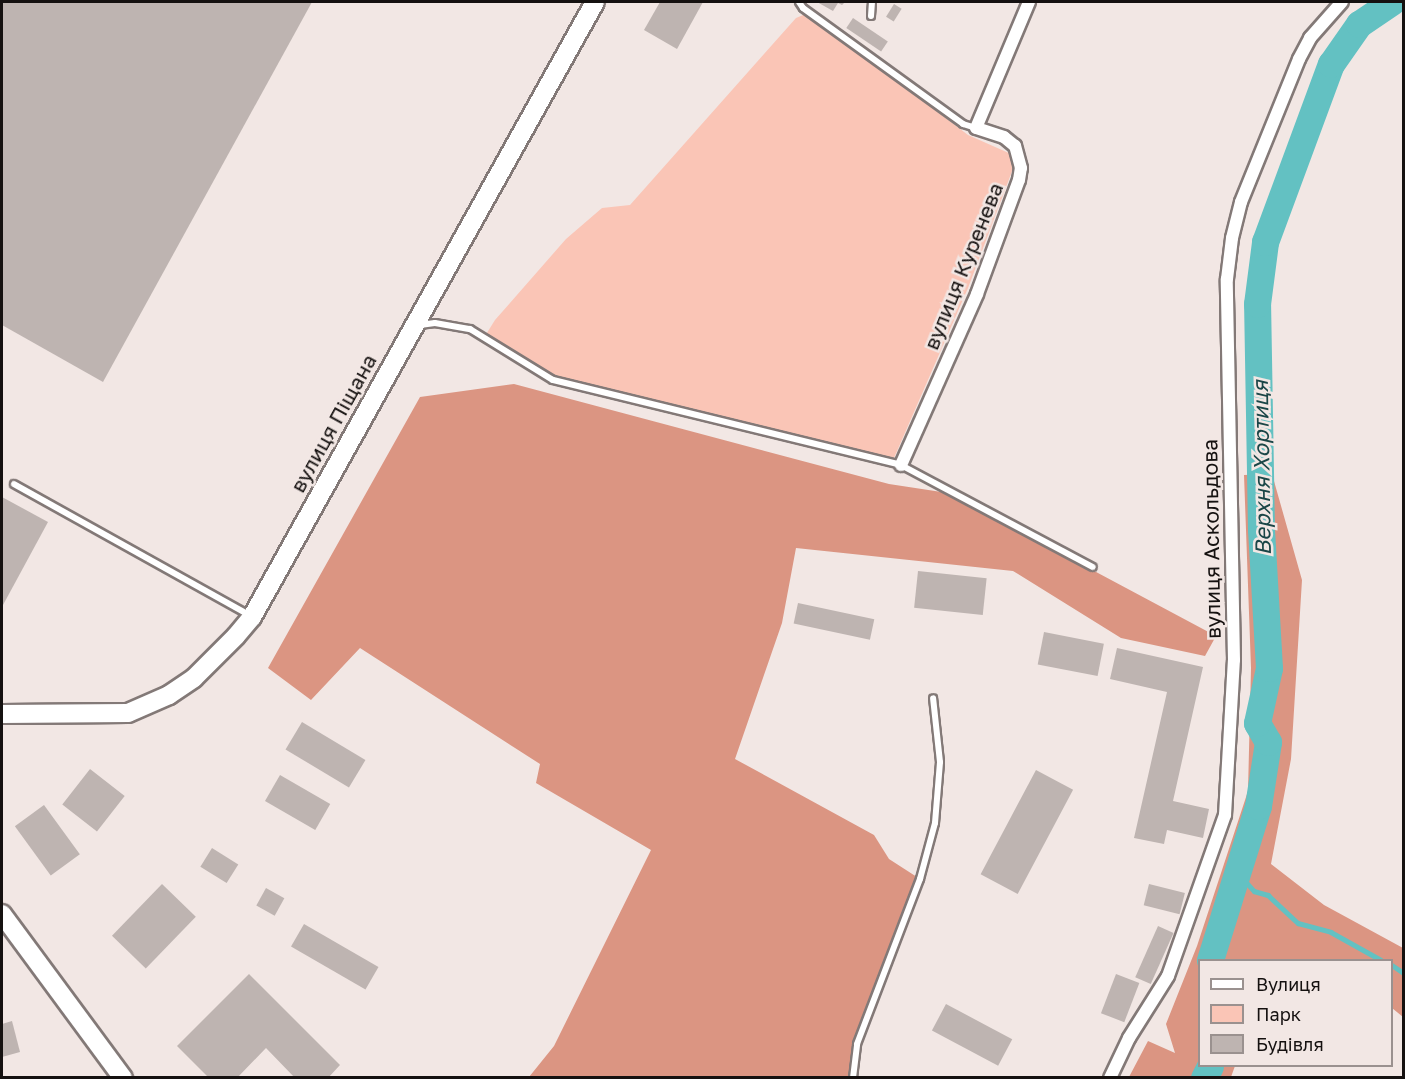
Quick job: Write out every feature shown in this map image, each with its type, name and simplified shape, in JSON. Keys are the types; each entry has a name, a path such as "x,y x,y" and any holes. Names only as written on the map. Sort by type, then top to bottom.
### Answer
{"street":[{"name":"вулиця Піщана","path":"2,714 128,713 169,695 194,678 214,661 252,617 595,2"},
{"path":"976,128 1029,2"},
{"name":"вулиця Аскольдова","path":"1110,1077 1129,1038 1168,976 1225,815 1234,660 1227,303 1232,238 1241,202 1299,59 1310,38 1342,2"},
{"name":"вулиця Куренева","path":"901,465 977,294 1019,180 1021,168 1015,146 1004,137 976,128"},
{"path":"2,914 119,1076"}],"lane":[{"path":"799,2 802,8 963,124 976,128"},
{"path":"871,16 872,2"},
{"path":"413,326 435,323 470,329 553,380 901,465 1093,567"},
{"path":"14,484 252,617"},
{"path":"853,1077 857,1044 920,879 935,823 940,762 933,698"}],"green space":[{"path":"808,13 968,135 1011,154 1014,166 968,288 894,458 553,380 485,336 495,320 566,239 602,208 630,205 796,18"}],"shaded area":[{"path":"514,384 889,484 948,493 1216,636 1205,656 1121,638 1013,571 796,548 782,623 735,759 874,835 889,859 920,879 857,1044 856,1078 529,1077 554,1046 651,850 536,783 540,764 360,648 311,700 268,668 420,397"},
{"path":"1272,474 1302,580 1291,759 1271,864 1324,905 1403,948 1403,1017 1393,1009 1393,959 1198,959 1198,1067 1235,1067 1231,1077 1129,1077 1148,1041 1175,1053 1166,1024 1197,946 1248,791 1251,668 1244,475"}],"building":[{"path":"2,2 312,2 103,382 2,325"},
{"path":"660,2 703,2 677,49 644,30"},
{"path":"817,2 845,2 842,5 838,3 833,11"},
{"path":"894,4 902,9 894,21 886,17"},
{"path":"853,18 888,41 881,51 846,28"},
{"path":"2,497 48,522 3,605 2,604"},
{"path":"918,571 987,578 983,615 914,608"},
{"path":"798,603 874,619 870,640 794,624"},
{"path":"1044,632 1104,644 1098,676 1038,664"},
{"path":"1117,648 1203,667 1173,801 1209,809 1203,838 1167,830 1164,844 1134,838 1167,692 1110,679"},
{"path":"302,722 365,760 349,788 286,749"},
{"path":"90,769 125,796 97,832 62,804"},
{"path":"1036,770 1073,790 1018,894 981,874"},
{"path":"280,775 330,804 315,830 265,801"},
{"path":"44,805 80,854 51,876 15,826"},
{"path":"212,848 238,864 227,883 200,867"},
{"path":"162,884 196,917 146,968 112,936"},
{"path":"1149,884 1185,893 1180,914 1144,905"},
{"path":"266,888 284,898 275,916 256,905"},
{"path":"304,924 378,967 365,990 291,947"},
{"path":"1158,926 1174,933 1151,984 1135,977"},
{"path":"249,974 340,1065 328,1078 295,1078 266,1048 237,1078 209,1078 177,1046"},
{"path":"1116,974 1139,983 1124,1022 1101,1013"},
{"path":"946,1004 1012,1039 998,1066 932,1030"},
{"path":"12,1021 20,1052 2,1057 2,1024"}],"waterway":[{"name":"Верхня Хортиця","path":"1210,959 1258,806 1268,742 1257,723 1269,668 1261,529 1257,304 1265,242 1331,64 1359,24 1392,2"},
{"path":"1238,873 1254,891 1268,895 1298,923 1331,932 1379,959"},
{"path":"1393,966 1404,973"},
{"name":"Верхня Хортиця","path":"1204,1078 1210,1067"}]}
